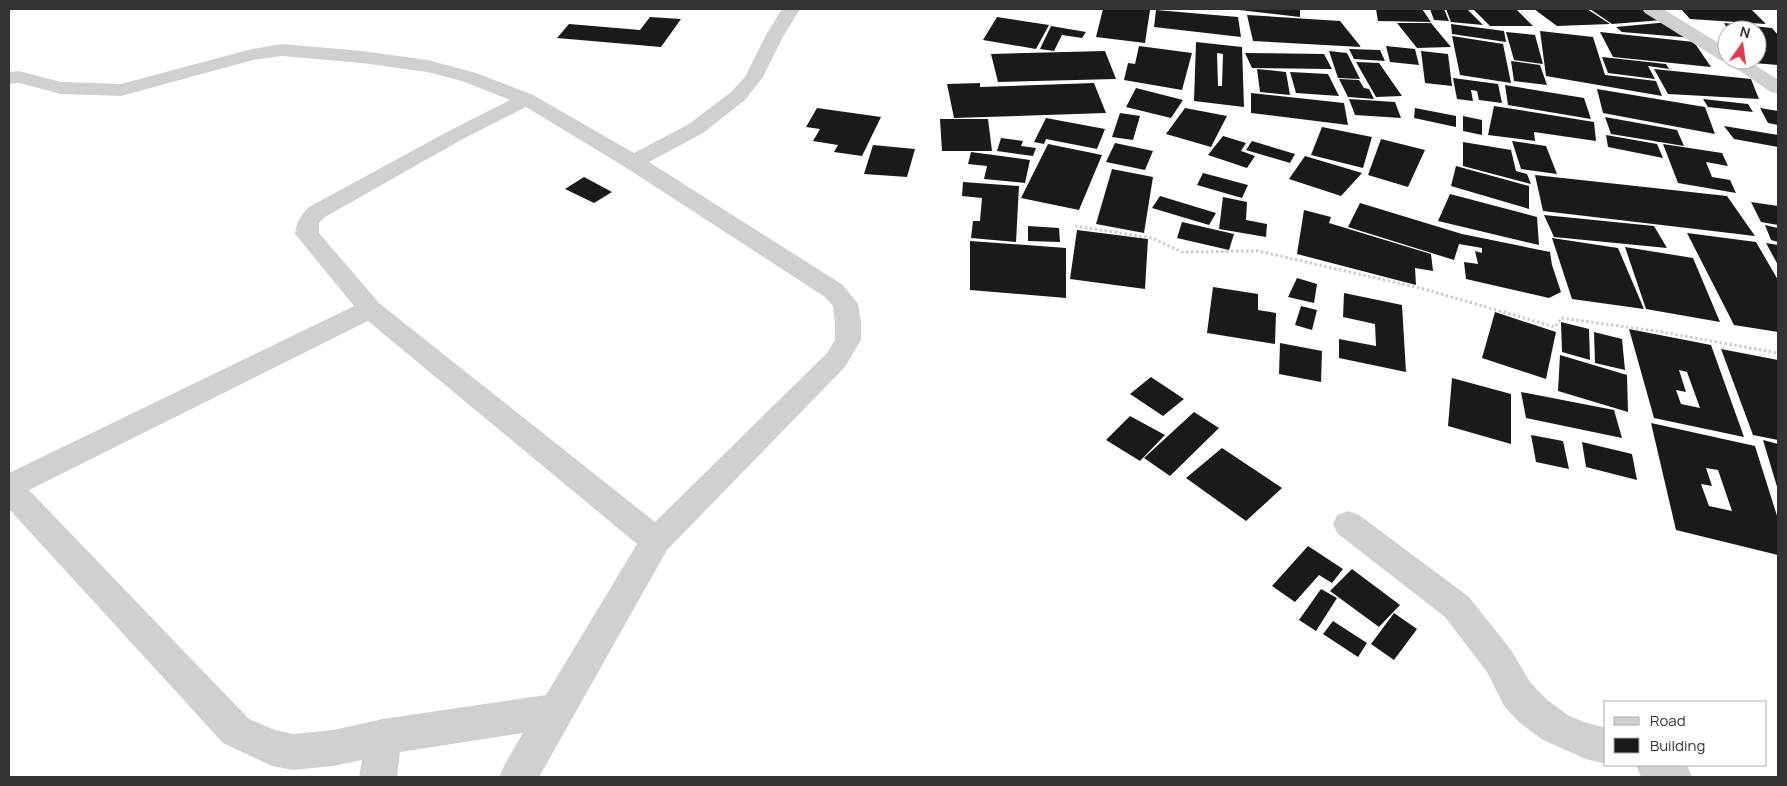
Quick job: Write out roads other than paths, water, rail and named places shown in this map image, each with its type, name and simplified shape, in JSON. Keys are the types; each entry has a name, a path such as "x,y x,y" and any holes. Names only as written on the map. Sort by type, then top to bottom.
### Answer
{"street":[{"path":"633,162 688,133 729,105 750,82 765,60 774,37 791,9"},
{"path":"1651,9 1717,50"},
{"path":"9,78 19,77 60,88 122,90 252,55 282,50 362,57 428,66 469,77 526,99 633,162 834,291 845,304 848,340 836,360 656,541 518,777"},
{"path":"1750,70 1778,88"},
{"path":"526,99 454,136 317,212 308,222 306,234 370,309 656,541"},
{"path":"370,309 9,487 236,731 272,748 293,752 333,748 383,737 556,711"},
{"path":"1348,524 1457,607 1499,661 1517,694 1533,711 1556,728 1586,741 1604,746"},
{"path":"378,777 383,737"},
{"path":"1656,766 1673,777"}]}
